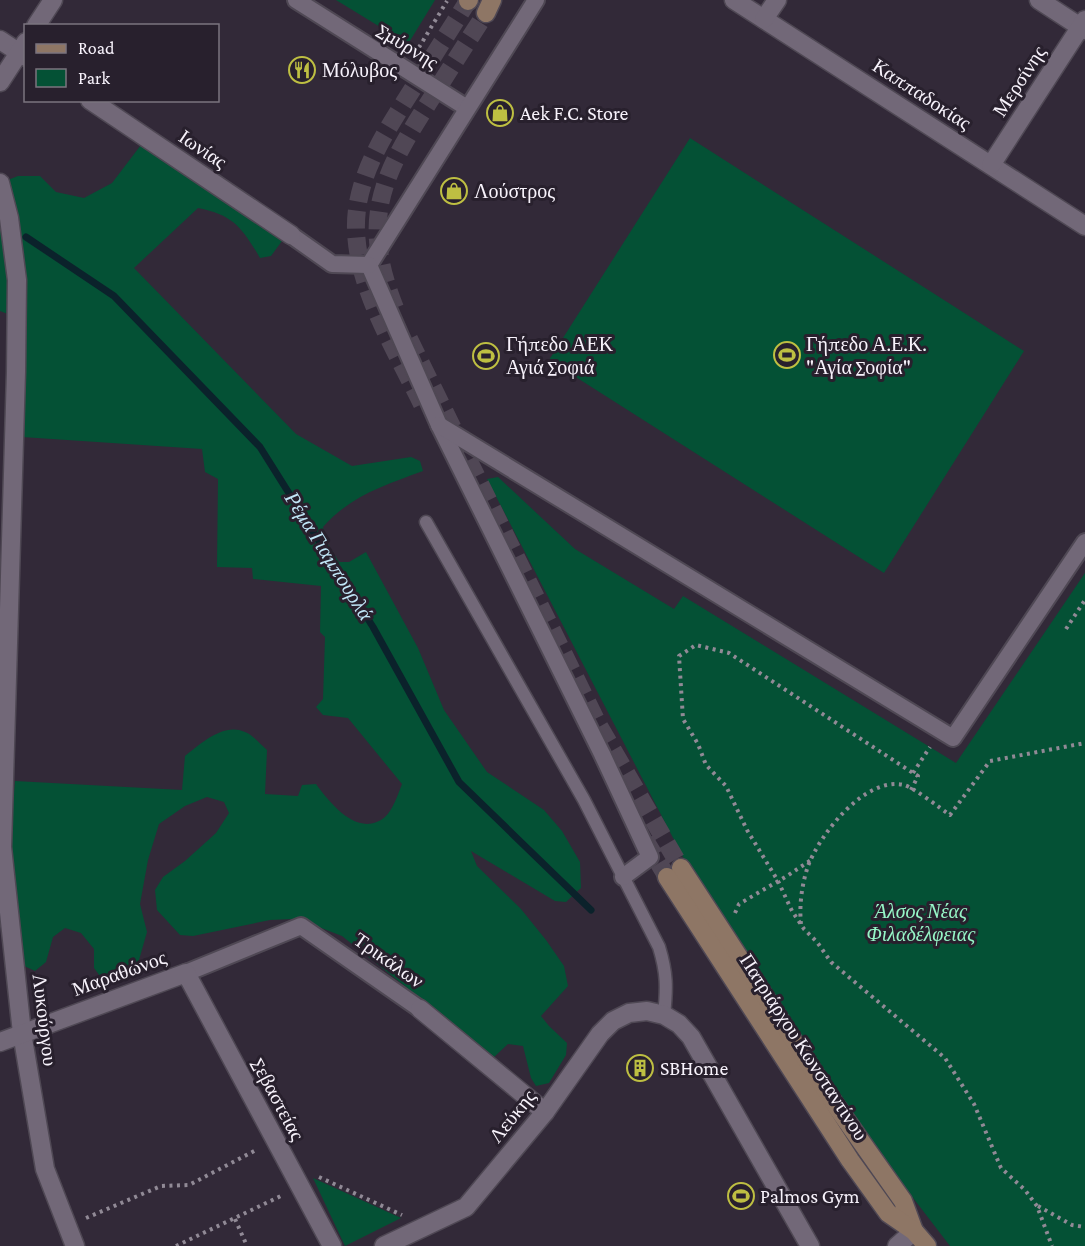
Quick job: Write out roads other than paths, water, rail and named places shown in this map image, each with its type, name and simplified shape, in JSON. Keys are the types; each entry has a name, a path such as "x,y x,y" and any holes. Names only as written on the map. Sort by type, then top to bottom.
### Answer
{"main road":[{"name":"Πατριάρχου Κωνσταντίνου","path":"674,873 903,1201 914,1231 927,1246"}],"street":[{"path":"37,24 53,0"},
{"name":"Σμύρνης","path":"296,0 467,108"},
{"path":"369,265 536,0"},
{"name":"Καππαδοκίας","path":"734,0 1085,226"},
{"path":"764,19 777,0"},
{"path":"1039,0 1084,26"},
{"name":"Μερσίνης","path":"991,165 1084,26"},
{"path":"0,40 23,50 0,82"},
{"name":"Ιωνίας","path":"93,102 291,235"},
{"name":"Λυκούργου","path":"0,183 9,218 16,264 16,372 5,621 1,847 22,1033 45,1169 75,1246"},
{"path":"291,235 332,264 369,265"},
{"path":"369,265 439,425 602,754 650,857 623,877"},
{"path":"439,425 953,738 1085,542"},
{"name":"Τρικάλων","path":"186,973 301,926 420,1009 545,1112"},
{"name":"Μαραθώνος","path":"0,1042 186,973"},
{"name":"Σεβαστείας","path":"186,973 332,1246"},
{"name":"Λεύκης","path":"384,1246 466,1207 545,1112 600,1034 613,1021 629,1013 647,1011 664,1015"},
{"path":"664,1015 679,1024 691,1037 810,1246"},
{"path":"897,1246 914,1231"}],"lane":[{"path":"426,522 584,800 658,947 665,967 668,986 664,1015"}],"waterway":[{"name":"Ρέμα Γιαμπουρλά","path":"26,237 114,296 260,447 373,627 459,782 591,910"}],"tunnel":[{"path":"422,404 371,298 358,253 357,210 361,190 375,152 395,116 468,1"},
{"path":"395,308 384,277 379,249 378,224 381,200 388,177 412,129 486,13"},
{"path":"409,339 599,726 681,868"},
{"path":"645,840 667,877"}],"place":[{"name":"Μόλυβος","path":"302,70"},
{"name":"Aek F.C. Store","path":"500,113"},
{"name":"Λούστρος","path":"454,191"},
{"name":"Γήπεδο Α.Ε.Κ. \"Αγία Σοφία\"","path":"787,355"},
{"name":"Γήπεδο ΑΕΚ Αγιά Σοφιά","path":"486,356"},
{"name":"SBHome","path":"640,1068"},
{"name":"Palmos Gym","path":"741,1196"}],"park label":[{"name":"Άλσος Νέας Φιλαδέλφειας","path":"921,922"}]}
